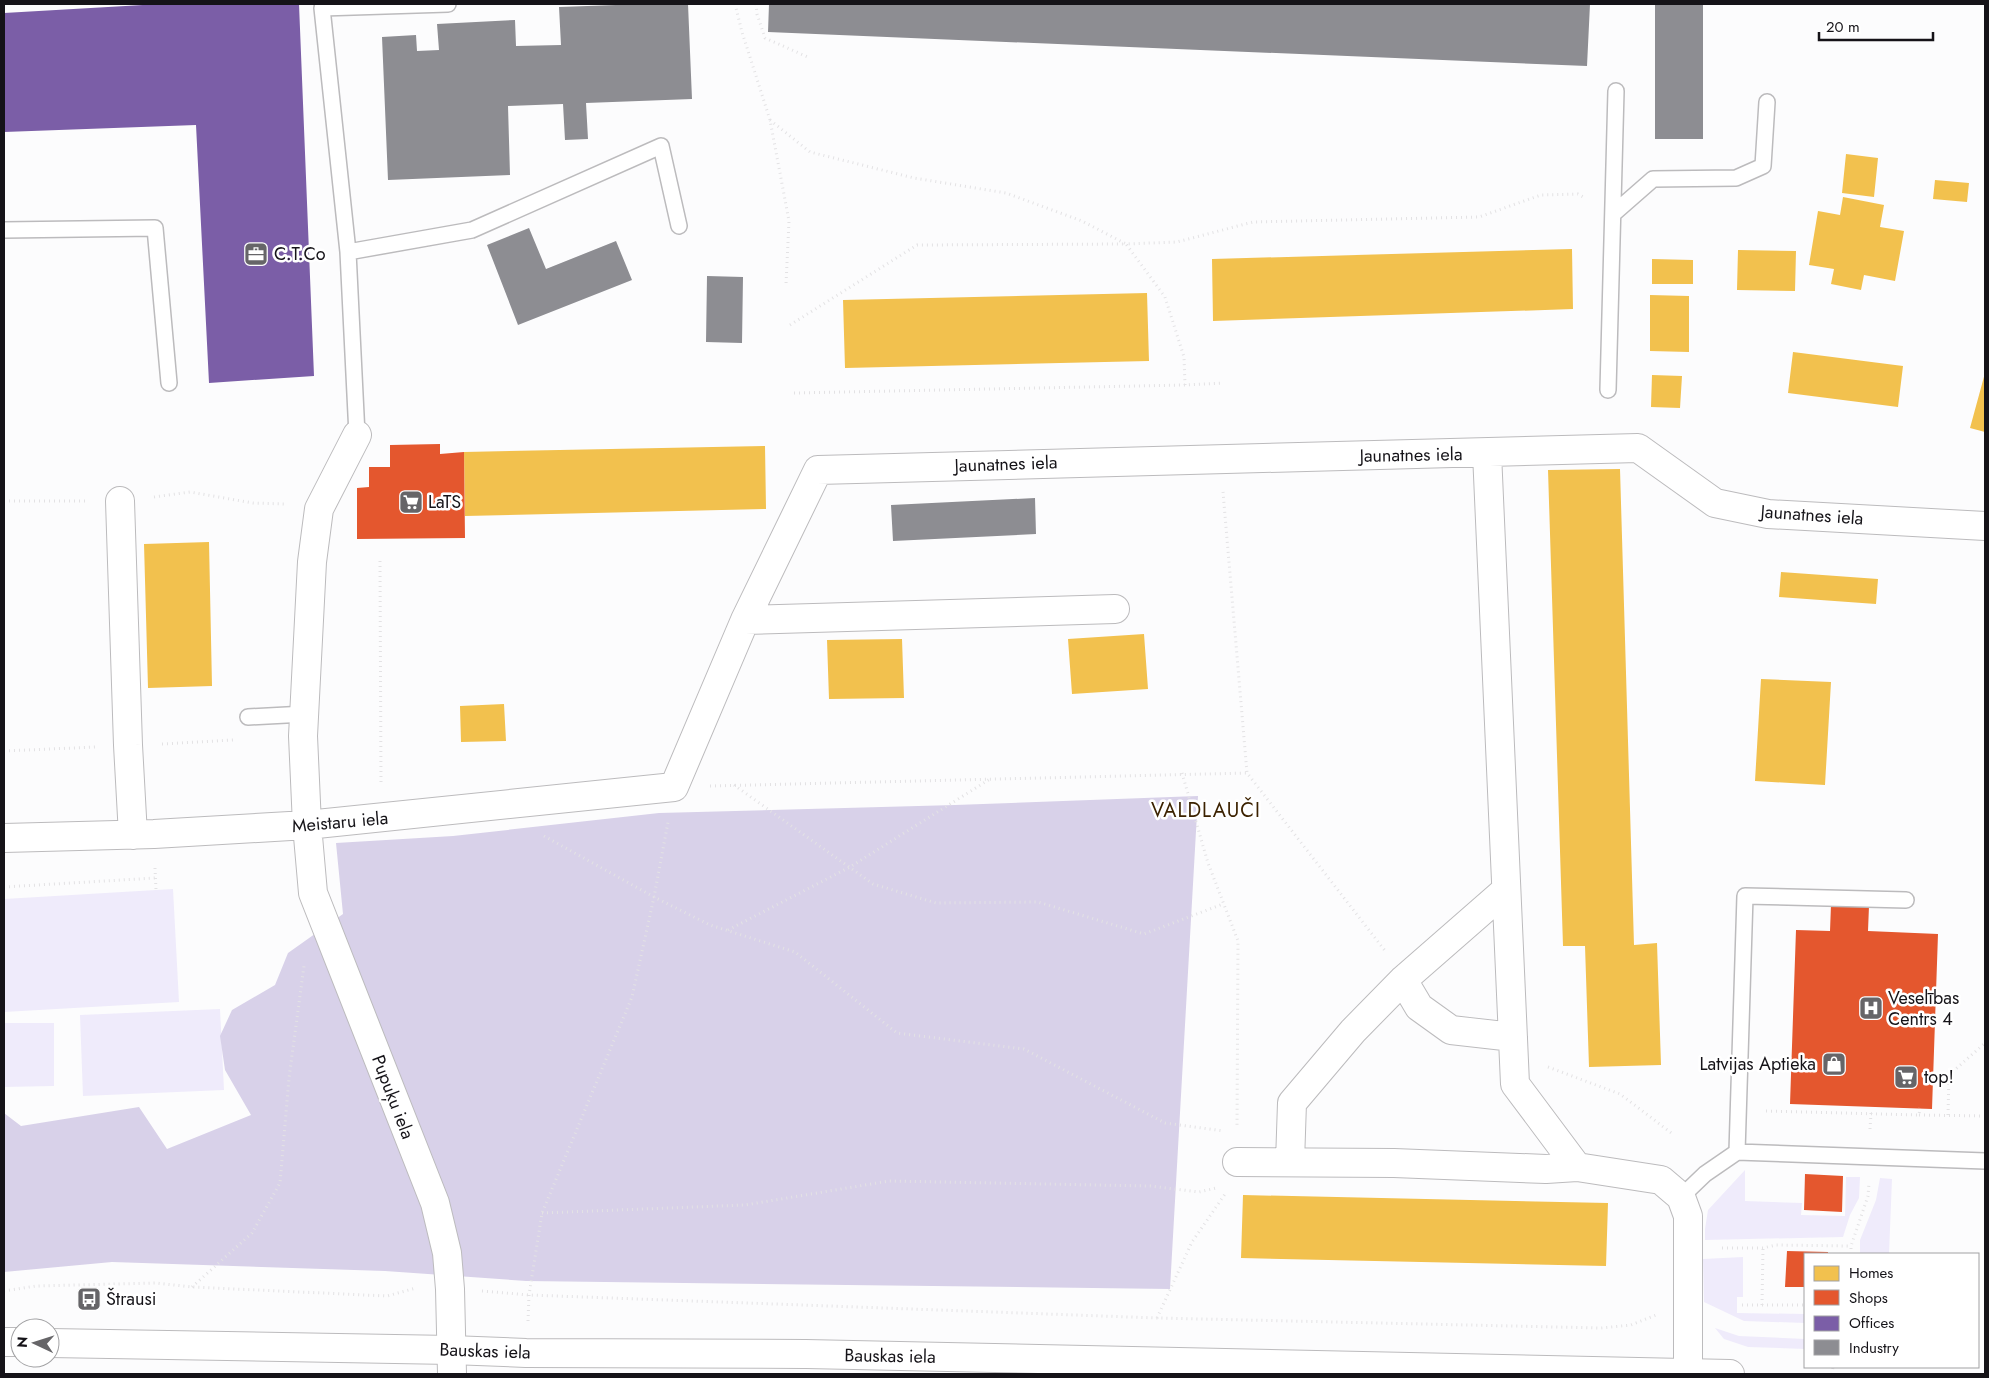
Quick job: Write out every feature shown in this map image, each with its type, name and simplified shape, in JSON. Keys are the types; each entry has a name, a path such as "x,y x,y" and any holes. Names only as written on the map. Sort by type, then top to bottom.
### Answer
{"street":[{"name":"Pupuķu iela","path":"357,435 319,509 312,562 304,736 307,826 313,893 435,1203 447,1253 452,1362"},
{"name":"Jaunatnes iela","path":"745,620 818,470 1638,448 1715,503 1768,514 1985,526"},
{"path":"1487,453 1515,1084 1577,1167"},
{"path":"120,501 133,835"},
{"path":"674,787 745,620 1115,609"},
{"name":"Meistaru iela","path":"4,838 133,835 307,826 674,787"},
{"path":"1290,1162 1292,1103 1353,1031 1403,980 1506,890"},
{"path":"1403,980 1419,1007 1451,1030 1513,1049"},
{"path":"1234,1173 1290,1162 1394,1163 1546,1169 1577,1167 1661,1180 1682,1197 1688,1216 1688,1374"},
{"name":"Bauskas iela","path":"60,1343 452,1362 536,1353 806,1354 1730,1374"}],"lane":[{"path":"357,435 348,252 318,6 448,4"},
{"path":"1608,390 1616,91"},
{"path":"1613,214 1653,179 1736,178 1763,166 1767,102"},
{"path":"348,252 472,230 661,146 680,226"},
{"path":"4,230 155,228 169,383"},
{"path":"248,717 305,714"},
{"path":"1736,1152 1745,896 1906,900"},
{"path":"1682,1197 1705,1174 1736,1152 1985,1161"}],"path":[{"path":"735,4 770,120 789,220 786,284"},
{"path":"756,4 757,14 766,38 810,58"},
{"path":"770,120 810,152 914,178 1006,193 1082,221 1126,244 1166,297 1184,357 1185,385"},
{"path":"790,325 917,245 1177,242 1253,222 1478,218 1541,195 1578,194 1613,214"},
{"path":"794,393 1223,383"},
{"path":"1221,458 1247,773 1386,950 1403,980"},
{"path":"4,501 120,501 190,492 253,503 280,503 319,509"},
{"path":"380,561 381,818"},
{"path":"530,1295 542,1213 632,997 654,897 674,787 1182,773 1247,773"},
{"path":"1157,1318 1192,1242 1234,1173 1237,1133 1238,941 1208,863 1182,773"},
{"path":"727,931 850,867 991,778"},
{"path":"734,785 873,884 936,903 1038,902 1144,934 1223,904"},
{"path":"543,835 654,897 710,925 795,952 897,1032 1024,1049 1165,1122 1237,1133"},
{"path":"4,887 155,878"},
{"path":"192,1287 252,1233 280,1183 289,1078 304,961"},
{"path":"1948,1115 1949,1075 1985,1043"},
{"path":"1513,1049 1532,1061 1620,1094 1674,1135"},
{"path":"1919,1115 1920,1108"},
{"path":"1738,1110 1985,1116"},
{"path":"542,1213 745,1205 889,1181 1150,1186 1199,1192 1234,1173"},
{"path":"1688,1249 1763,1248 1776,1244 1851,1246"},
{"path":"1762,1305 1763,1248"},
{"path":"4,1291 36,1286 156,1283 192,1287 387,1296 421,1286 530,1295 1157,1318 1602,1328 1631,1325 1670,1310 1689,1312"},
{"path":"1742,1305 1804,1305"}],"shaded area":[{"path":"1198,796 1170,1289 526,1281 385,1271 112,1262 4,1272 4,1113 21,1126 139,1107 167,1149 251,1115 225,1070 220,1036 232,1010 275,985 288,953 343,914 336,843 453,836 659,813"},
{"path":"173,889 179,1002 4,1012 4,899"},
{"path":"220,1009 224,1090 83,1096 80,1015"},
{"path":"4,1023 54,1023 54,1086 4,1087"},
{"path":"1745,1170 1745,1201 1802,1203 1801,1215 1845,1216 1846,1177 1860,1177 1859,1198 1850,1215 1843,1237 1705,1240 1708,1210"},
{"path":"1880,1178 1892,1179 1889,1253 1860,1253 1860,1240 1876,1200"},
{"path":"1743,1257 1743,1297 1737,1297 1737,1313 1804,1314 1804,1323 1744,1321 1704,1302 1703,1259"},
{"path":"1715,1328 1739,1336 1804,1339 1804,1349 1748,1347 1724,1339"}],"building: Homes":[{"path":"1846,154 1878,158 1874,197 1842,193"},
{"path":"1935,180 1969,183 1967,202 1933,199"},
{"path":"1843,197 1884,205 1880,227 1904,231 1895,281 1864,275 1861,290 1831,284 1834,269 1809,265 1818,211 1840,215"},
{"path":"1572,249 1573,309 1213,321 1212,259"},
{"path":"1738,250 1796,251 1795,291 1737,290"},
{"path":"1652,259 1693,260 1693,284 1652,284"},
{"path":"1147,293 1149,361 845,368 843,300"},
{"path":"1650,295 1689,296 1689,352 1650,351"},
{"path":"1793,352 1903,366 1898,407 1788,393"},
{"path":"1985,373 1985,432 1970,428"},
{"path":"1652,375 1682,376 1680,408 1651,407"},
{"path":"765,446 766,509 465,516 464,452"},
{"path":"1620,469 1634,945 1657,943 1661,1065 1589,1067 1585,946 1563,946 1548,470"},
{"path":"209,542 212,686 148,688 144,544"},
{"path":"1781,572 1878,579 1876,604 1779,597"},
{"path":"1144,634 1148,689 1072,694 1068,639"},
{"path":"902,639 904,698 829,699 827,640"},
{"path":"1761,679 1831,682 1825,785 1755,781"},
{"path":"504,704 506,741 461,742 460,706"},
{"path":"1243,1195 1608,1203 1606,1266 1241,1258"}],"building: Shops":[{"name":"LaTS","path":"440,444 440,454 464,452 465,538 357,539 357,488 369,487 369,467 390,467 390,445"},
{"path":"1831,905 1869,906 1868,931 1938,934 1932,1109 1790,1104 1796,930 1830,931"},
{"path":"1805,1174 1843,1176 1842,1212 1804,1210"},
{"path":"1787,1251 1828,1252 1804,1253 1804,1287 1785,1287"}],"building: Offices":[{"name":"C.T.Co","path":"160,4 299,4 314,376 209,383 196,125 4,132 4,13"}],"building: Industry":[{"path":"688,4 692,99 586,103 588,139 565,140 563,104 508,106 510,175 388,180 382,37 416,35 417,51 439,50 437,24 515,20 516,46 561,45 559,7"},
{"path":"769,4 1590,4 1587,66 768,32"},
{"path":"1655,4 1703,4 1703,139 1655,139"},
{"path":"529,228 546,269 616,241 632,280 518,325 487,245"},
{"path":"707,276 743,277 742,343 706,342"},
{"path":"1035,498 1036,534 893,541 891,505"}],"place":[{"name":"C.T.Co","path":"256,254"},
{"name":"LaTS","path":"411,502"},
{"name":"Veselības Centrs 4","path":"1871,1008"},
{"name":"Latvijas Aptieka","path":"1834,1064"},
{"name":"top!","path":"1906,1077"},
{"name":"Štrausi","path":"89,1299"}],"district":[{"name":"VALDLAUČI","path":"1206,810"}]}
